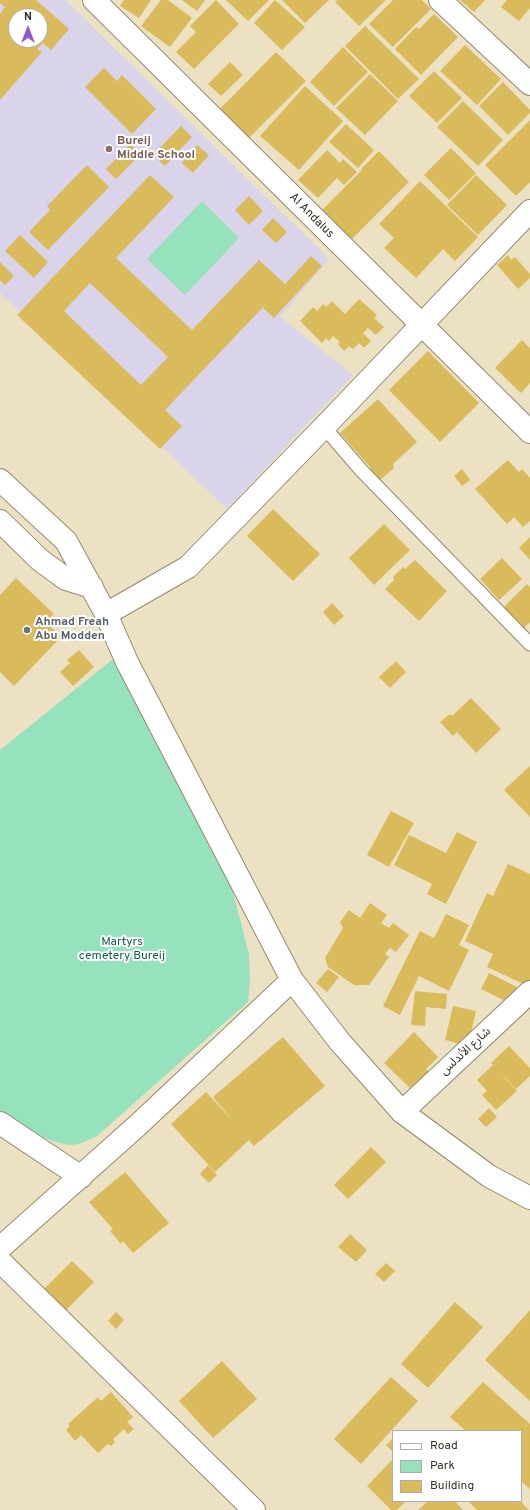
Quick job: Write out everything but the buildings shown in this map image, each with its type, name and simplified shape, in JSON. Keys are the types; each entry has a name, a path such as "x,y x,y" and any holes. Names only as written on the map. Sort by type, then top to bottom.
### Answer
{"street":[{"name":"Al Andalus","path":"94,0 530,432"},
{"path":"440,0 530,84"},
{"path":"106,614 188,567 530,211"},
{"path":"0,480 66,542 106,614 127,662 292,980 340,1042 402,1112 489,1176 530,1198"},
{"path":"0,521 40,560 66,579 92,587"},
{"path":"0,1248 81,1177 292,980"},
{"name":"شارع الأندلس","path":"402,1112 530,992"},
{"path":"0,1123 81,1177"},
{"path":"0,1261 254,1510"}],"lane":[{"path":"324,427 361,470 530,644"}],"shaded area":[{"name":"Bureij Middle School","path":"0,0 65,0 329,259 280,317 353,375 227,509 0,293"}],"green space":[{"path":"202,201 239,238 185,295 147,259"},
{"name":"Martyrs cemetery Bureij","path":"113,659 121,670 230,881 249,954 250,980 248,1002 97,1136 82,1143 69,1145 59,1143 37,1134 0,1113 0,750"}],"place":[{"name":"Bureij Middle School","path":"109,149"},
{"name":"Ahmad Freah Abu Modden","path":"27,630"}]}
